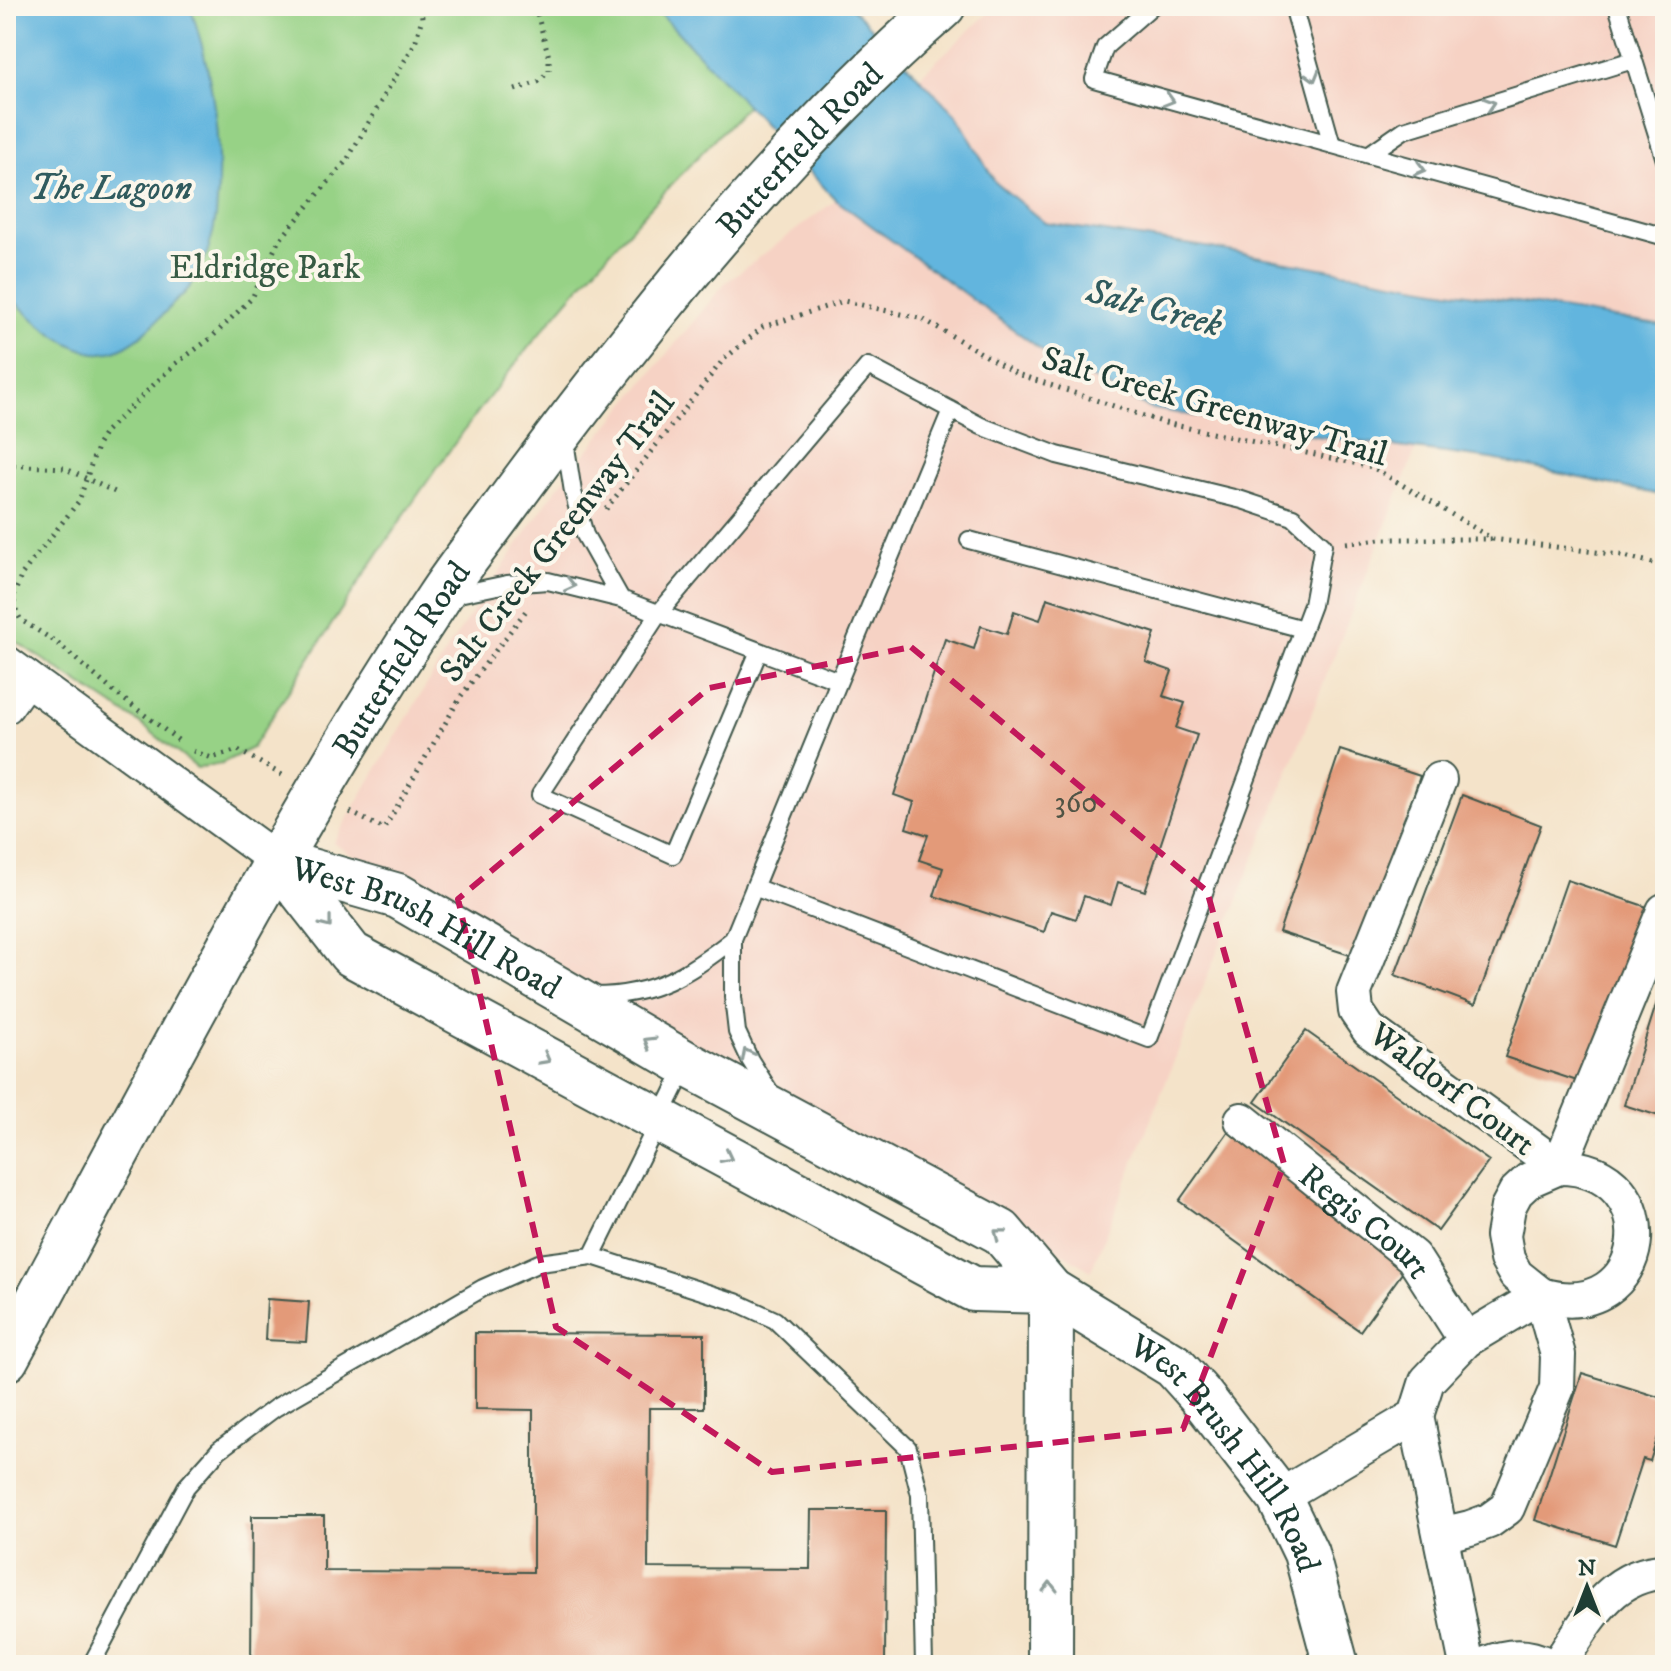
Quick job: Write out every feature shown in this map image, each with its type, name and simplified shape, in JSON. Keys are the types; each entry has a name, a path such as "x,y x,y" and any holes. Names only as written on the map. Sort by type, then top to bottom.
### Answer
{"main road":[{"name":"Butterfield Road","path":"6,1359 219,964 316,795 438,598 563,429 667,296 765,180 907,37 943,6"},
{"name":"West Brush Hill Road","path":"279,862 398,896 687,1064 1001,1232 1051,1291 1174,1366 1279,1497 1306,1553 1336,1665"},
{"name":"West Brush Hill Road","path":"279,862 351,954 973,1289 1051,1291"},
{"path":"1050,1665 1051,1291"}],"street":[{"path":"6,706 16,671 279,862"},
{"name":"Waldorf Court","path":"1439,780 1354,992 1356,1011 1369,1030 1549,1171"},
{"path":"1549,1171 1664,911"},
{"name":"Regis Court","path":"1242,1120 1413,1257 1466,1340"},
{"path":"1579,1167 1596,1171 1611,1180 1633,1208 1637,1225 1651,1246 1631,1262 1609,1289 1576,1301 1558,1300 1541,1295 1516,1275 1507,1259 1503,1224 1508,1207 1523,1186 1549,1171 1579,1167"},
{"path":"1467,1665 1416,1416 1427,1381 1466,1340 1541,1295"},
{"path":"1441,1535 1489,1521 1507,1508 1557,1388 1558,1355 1541,1295"},
{"path":"1279,1497 1416,1416"},
{"path":"1558,1665 1602,1601 1615,1588 1632,1578 1665,1572"},
{"path":"1484,1665 1506,1658 1523,1657 1547,1665"}],"lane":[{"path":"1152,6 1105,47 1094,79 1662,236 1665,234"},
{"path":"1293,6 1332,145"},
{"path":"1617,6 1665,160"},
{"path":"1368,155 1404,130 1633,60"},
{"path":"754,887 1149,1039 1312,605 1323,545 1293,517 1242,500 1057,455 981,426 868,366 659,613 540,795 673,855 759,651"},
{"path":"788,1120 750,1060 737,1032 733,997 733,939 951,410"},
{"path":"563,429 573,492 585,535 621,599"},
{"path":"969,540 1303,629"},
{"path":"438,598 507,584 548,581 621,599 839,681"},
{"path":"570,995 620,996 661,987 702,964 733,939"},
{"path":"592,1256 687,1064"},
{"path":"91,1665 186,1487 219,1450 275,1408 483,1288 539,1263 592,1256 736,1302 775,1320 908,1448 920,1495 924,1665"}],"path":[{"path":"238,750 212,758 194,752 113,691 56,642 21,620 13,597 22,574 79,501 98,444 106,431 174,365 211,338 252,298 278,242 347,160 398,74 415,43 422,18 421,6"},
{"path":"515,90 538,82 549,71 549,57 535,6"},
{"name":"Salt Creek Greenway Trail","path":"585,535 723,360 763,327 844,301 923,319 1017,374 1165,423 1372,467 1493,539 1620,555 1665,566"},
{"path":"6,465 64,468 117,493"},
{"path":"1323,545 1381,539 1493,539"},
{"name":"Salt Creek Greenway Trail","path":"384,829 461,696 548,581"}],"highlighted area":[{"path":"911,647 1207,891 1284,1164 1183,1429 772,1472 556,1327 458,899 709,688"}],"shaded area":[{"path":"996,6 1665,6 1665,326 1206,247 1045,223 995,182 958,117 919,77"},
{"path":"836,200 1050,356 1329,438 1416,449 1091,1271 965,1193 384,876 333,843 452,642 553,493 725,283"}],"green space":[{"name":"Eldridge Park","path":"6,6 844,6 624,236 501,382 403,516 252,748 222,763 197,768 141,724 6,635"}],"water":[{"name":"The Lagoon","path":"6,6 190,6 198,31 210,83 217,136 218,189 211,241 199,272 187,290 145,332 113,351 90,352 78,348 34,319 6,293"},
{"name":"Salt Creek","path":"653,6 850,6 958,117 995,182 1045,223 1206,247 1665,326 1665,496 1492,459 1329,438 1148,408 1050,356 836,200"}],"building":[{"path":"1047,598 1155,633 1146,662 1172,671 1163,696 1185,703 1176,728 1197,735 1145,891 1118,882 1111,905 1084,896 1076,919 1051,911 1044,932 934,896 943,868 919,860 928,835 906,828 914,802 894,795 945,639 974,649 981,626 1007,634 1014,611 1040,620"},
{"path":"1340,750 1420,776 1359,958 1279,932"},
{"path":"1462,795 1541,825 1475,1005 1395,975"},
{"path":"1567,880 1647,907 1586,1084 1505,1057"},
{"path":"1665,980 1665,1118 1624,1105"},
{"path":"1306,1031 1489,1161 1438,1231 1255,1102"},
{"path":"1228,1132 1410,1262 1360,1331 1179,1201"},
{"path":"267,1299 309,1302 306,1342 265,1340"},
{"path":"475,1333 704,1334 704,1408 649,1408 648,1568 810,1569 811,1510 886,1510 885,1665 251,1665 252,1516 324,1516 324,1571 533,1572 533,1410 475,1409"},
{"path":"1582,1373 1665,1399 1665,1415 1650,1461 1643,1459 1615,1545 1535,1520"}]}
